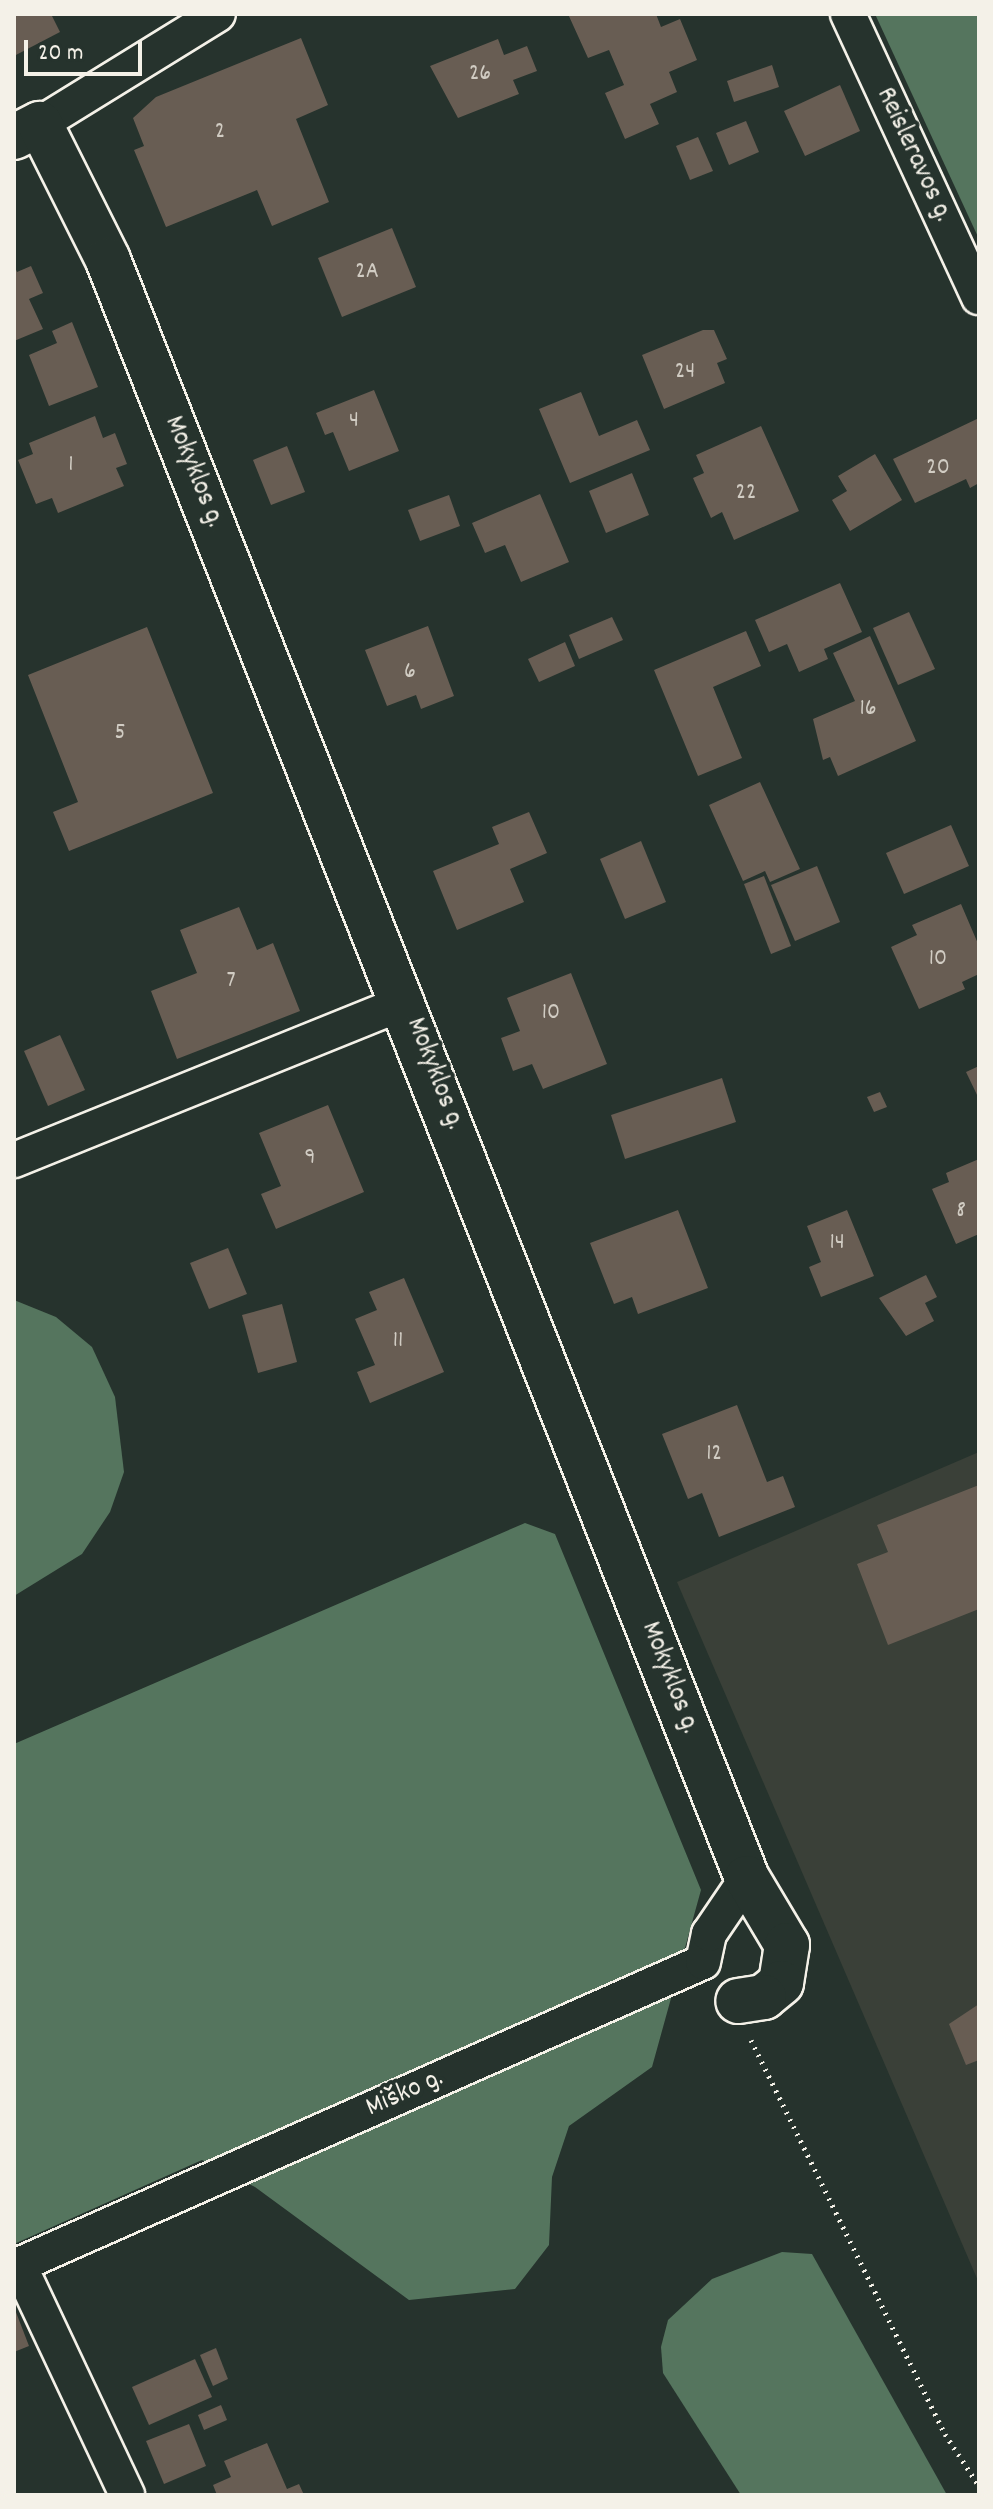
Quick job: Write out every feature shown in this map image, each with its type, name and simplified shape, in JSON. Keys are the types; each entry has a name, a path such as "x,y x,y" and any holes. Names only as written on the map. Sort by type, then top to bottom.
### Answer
{"main road":[{"name":"Mokyklos g.","path":"27,131 108,260 406,1002 747,1878 787,1945 787,1967 781,1983 764,1997 738,2001"}],"street":[{"path":"27,131 218,14"},
{"name":"Reisleravos g.","path":"848,14 979,297"},
{"path":"14,1160 406,1002"},
{"path":"738,2001 710,1979 703,1962 709,1934 747,1878"},
{"name":"Miško g.","path":"127,2495 16,2266 703,1962"}],"path":[{"path":"738,2001 762,2071 945,2434 979,2486"}],"shaded area":[{"path":"979,1452 979,2283 677,1582"}],"green space":[{"path":"875,14 979,14 979,239"},
{"path":"14,1300 56,1317 92,1347 115,1397 124,1472 110,1512 82,1554 14,1596"},
{"path":"525,1523 555,1534 701,1890 652,2067 569,2126 552,2177 549,2245 515,2289 409,2300 255,2187 202,2160 14,2244 14,1744"},
{"path":"782,2252 812,2254 947,2495 741,2495 663,2373 661,2347 668,2320 712,2279"}],"building":[{"path":"14,14 51,14 60,32 14,56"},
{"path":"568,14 656,14 661,27 680,19 697,60 669,72 677,92 650,104 659,124 625,139 605,93 624,85 609,50 588,58"},
{"path":"301,38 328,105 296,119 329,202 272,226 257,190 166,227 134,150 144,146 133,118 156,97"},
{"path":"498,39 504,55 527,46 537,71 513,80 519,94 458,118 430,66"},
{"path":"772,65 779,87 734,102 727,81"},
{"path":"840,85 860,131 805,156 784,111"},
{"path":"746,121 759,152 729,165 716,133"},
{"path":"698,137 713,171 690,180 676,146"},
{"path":"392,228 416,287 342,317 318,258"},
{"path":"14,265 17,272 31,266 43,293 29,299 43,329 14,341"},
{"path":"72,322 98,387 49,406 29,355 57,343 52,331"},
{"path":"703,330 714,330 727,359 717,363 725,383 664,409 642,355"},
{"path":"374,390 399,451 349,471 333,432 325,435 316,413"},
{"path":"581,392 599,436 637,420 650,450 570,483 539,409"},
{"path":"95,416 103,438 115,433 127,464 116,468 124,486 58,513 52,498 36,504 18,460 33,454 29,443"},
{"path":"979,418 979,483 970,488 966,479 915,503 893,459"},
{"path":"761,426 799,511 734,540 722,512 711,518 693,478 704,473 696,455"},
{"path":"287,446 305,492 271,505 253,460"},
{"path":"875,454 902,500 850,531 832,500 847,491 838,476"},
{"path":"632,473 649,515 606,533 589,491"},
{"path":"540,494 569,562 521,582 505,545 485,553 472,523"},
{"path":"449,495 460,526 420,541 408,510"},
{"path":"840,583 862,632 824,649 828,659 799,672 787,644 769,652 755,620"},
{"path":"909,612 935,669 898,685 873,628"},
{"path":"612,617 623,640 579,659 569,635"},
{"path":"428,626 454,696 421,709 416,695 387,706 365,650"},
{"path":"147,627 213,793 69,851 53,812 78,802 28,675"},
{"path":"746,631 761,666 713,687 742,758 698,776 654,670"},
{"path":"870,636 916,741 838,776 830,757 823,760 813,719 855,701 833,653"},
{"path":"565,642 575,666 539,682 528,659"},
{"path":"760,782 800,869 770,882 765,871 743,881 709,805"},
{"path":"529,812 547,853 510,869 524,902 457,930 433,871 499,844 492,827"},
{"path":"951,825 969,866 904,894 886,853"},
{"path":"641,841 666,902 625,919 600,859"},
{"path":"817,866 840,922 795,941 771,885"},
{"path":"764,876 791,946 771,954 744,884"},
{"path":"961,904 979,946 979,974 962,982 965,989 919,1009 891,947 917,935 912,925"},
{"path":"239,907 257,950 273,943 300,1011 177,1059 151,991 197,973 180,930"},
{"path":"571,973 607,1064 543,1089 532,1064 513,1071 501,1038 520,1031 507,998"},
{"path":"60,1035 85,1090 48,1106 24,1051"},
{"path":"979,1066 979,1099 966,1072"},
{"path":"722,1078 736,1122 625,1159 611,1115"},
{"path":"880,1092 887,1107 874,1112 867,1097"},
{"path":"328,1105 364,1192 276,1229 261,1194 281,1186 259,1133"},
{"path":"979,1159 979,1234 956,1244 932,1189 949,1182 946,1173"},
{"path":"678,1210 708,1288 638,1314 632,1297 614,1304 590,1243"},
{"path":"847,1210 874,1276 821,1297 809,1267 821,1262 807,1226"},
{"path":"228,1248 247,1294 209,1309 190,1263"},
{"path":"926,1275 937,1297 925,1303 934,1321 906,1336 879,1298"},
{"path":"404,1278 444,1372 370,1403 357,1372 375,1365 355,1319 377,1310 369,1292"},
{"path":"282,1304 297,1362 258,1373 242,1315"},
{"path":"737,1405 767,1482 783,1476 795,1507 719,1537 702,1493 688,1499 662,1434"},
{"path":"979,1485 979,1609 888,1645 857,1564 888,1552 877,1525"},
{"path":"979,2004 979,2060 966,2065 949,2024"},
{"path":"14,2307 29,2346 14,2352"},
{"path":"216,2348 228,2379 213,2386 200,2355"},
{"path":"195,2359 212,2397 149,2425 132,2387"},
{"path":"221,2405 227,2420 204,2430 198,2415"},
{"path":"189,2424 206,2466 164,2484 146,2441"},
{"path":"267,2443 287,2489 299,2484 304,2495 217,2495 213,2485 231,2477 224,2461"}]}
